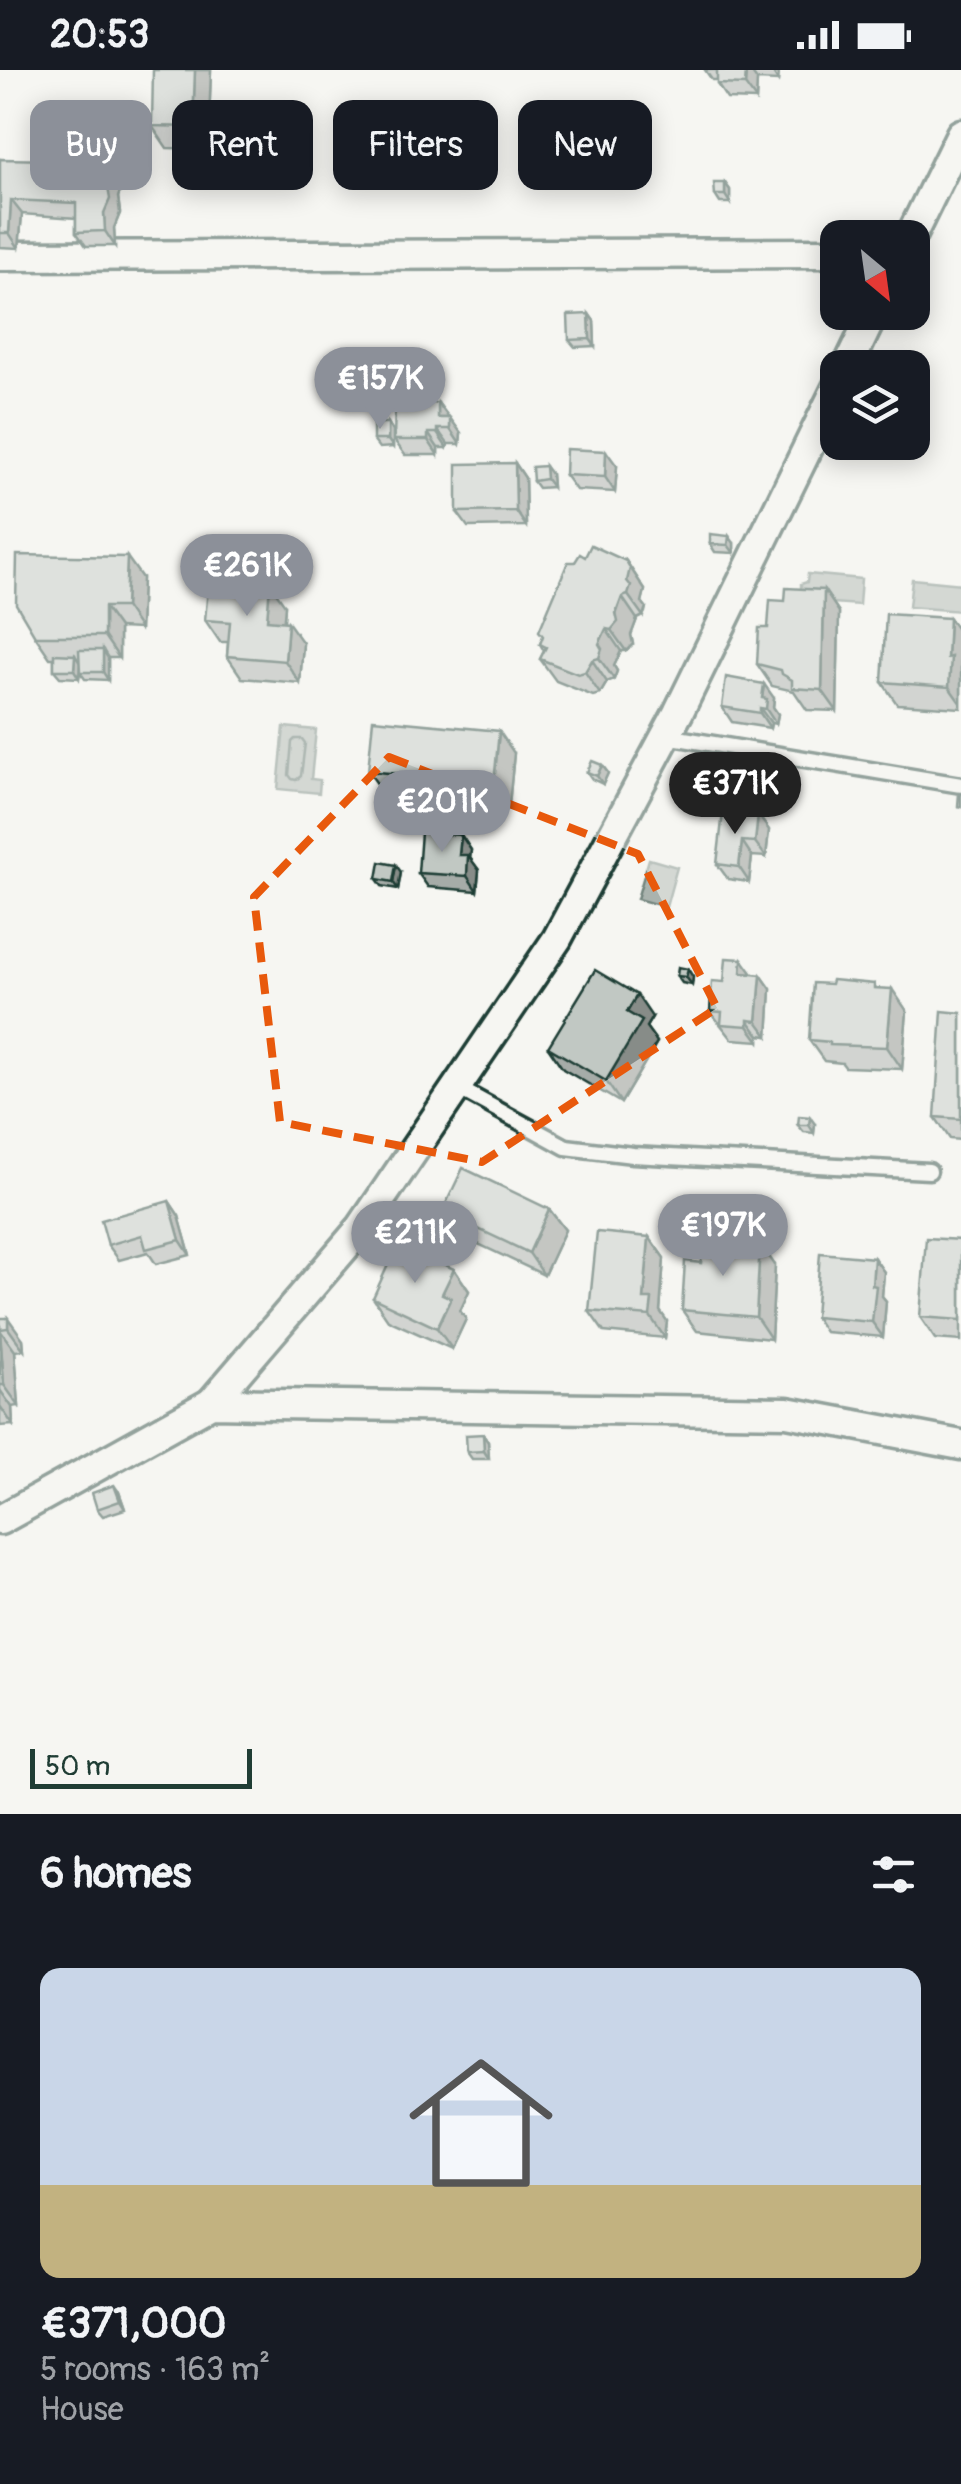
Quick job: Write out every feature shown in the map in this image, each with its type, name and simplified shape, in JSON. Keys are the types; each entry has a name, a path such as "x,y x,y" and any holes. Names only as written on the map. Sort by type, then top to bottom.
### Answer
{"street":[{"path":"919,220 961,134"},
{"path":"0,256 820,253"},
{"path":"0,1520 211,1403 360,1228 556,939 666,736 820,423"},
{"path":"211,1403 787,1412 961,1446"}],"lane":[{"path":"666,736 961,785"},
{"path":"456,1087 566,1147 930,1171"}],"highlighted area":[{"path":"389,757 638,854 717,1008 482,1162 280,1122 254,897"}],"water":[{"path":"808,574 861,579 859,605 806,601 801,584 807,582"},
{"path":"912,579 961,584 961,611 909,607"},
{"path":"284,727 316,730 311,779 320,780 319,793 278,789"},
{"path":"649,859 677,867 666,907 637,899"}],"building":[{"path":"153,70 195,70 194,100 172,100 172,126 152,126"},
{"path":"717,70 746,70 745,85 717,84"},
{"path":"0,159 30,160 30,190 108,190 105,231 76,232 76,203 11,200 9,233 0,233"},
{"path":"714,183 725,183 725,195 715,195"},
{"path":"589,314 590,339 569,340 568,315"},
{"path":"395,403 438,403 438,418 450,418 450,429 428,433 428,440 394,440"},
{"path":"373,423 388,423 388,440 373,440"},
{"path":"566,449 606,451 605,477 565,475"},
{"path":"515,463 516,511 457,512 457,464"},
{"path":"545,466 546,479 533,481 532,467"},
{"path":"710,534 729,536 728,545 710,544"},
{"path":"591,545 626,561 631,586 616,613 618,622 611,630 606,629 599,644 599,658 578,674 540,659 546,647 540,644 543,636 539,631 568,562 575,562 580,554 585,557"},
{"path":"17,555 127,557 125,607 104,607 104,636 35,636 16,604"},
{"path":"209,578 270,584 267,620 288,622 285,661 227,656 230,622 205,620"},
{"path":"786,588 824,590 822,690 792,688 792,680 781,670 757,664 759,628 768,628 770,600 785,601"},
{"path":"886,614 949,618 949,687 882,682"},
{"path":"79,650 103,650 103,672 80,672"},
{"path":"54,654 75,655 74,670 54,670"},
{"path":"726,677 764,684 762,698 767,699 766,709 760,708 760,713 722,707"},
{"path":"373,719 499,731 494,783 368,771"},
{"path":"592,761 602,765 597,776 587,772"},
{"path":"723,812 758,815 755,842 742,841 739,867 717,864"},
{"path":"421,832 461,835 459,855 468,855 467,876 418,873"},
{"path":"380,862 396,865 393,882 377,879"},
{"path":"726,958 742,959 741,973 761,975 757,1021 748,1020 748,1026 721,1024 722,1012 710,1011 712,981 724,982"},
{"path":"678,967 688,969 686,977 677,976"},
{"path":"595,970 637,995 627,1012 642,1021 606,1081 548,1047"},
{"path":"832,980 892,989 887,1047 830,1045 809,1040 813,983 831,984"},
{"path":"942,1011 961,1013 961,1119 935,1117"},
{"path":"799,1116 810,1117 809,1125 798,1125"},
{"path":"463,1168 549,1209 529,1253 442,1212"},
{"path":"169,1201 180,1240 146,1249 142,1235 108,1245 101,1220"},
{"path":"597,1232 649,1237 644,1299 652,1299 650,1316 589,1311"},
{"path":"926,1238 961,1240 961,1320 920,1317"},
{"path":"703,1239 760,1243 756,1317 682,1310 685,1261 701,1263"},
{"path":"398,1243 454,1269 442,1294 451,1298 437,1328 373,1298"},
{"path":"820,1253 874,1258 872,1322 815,1317"},
{"path":"0,1318 8,1318 8,1328 0,1329"},
{"path":"0,1334 4,1385 0,1385"},
{"path":"483,1434 484,1451 467,1452 466,1435"},
{"path":"114,1485 120,1501 97,1509 92,1493"}]}
